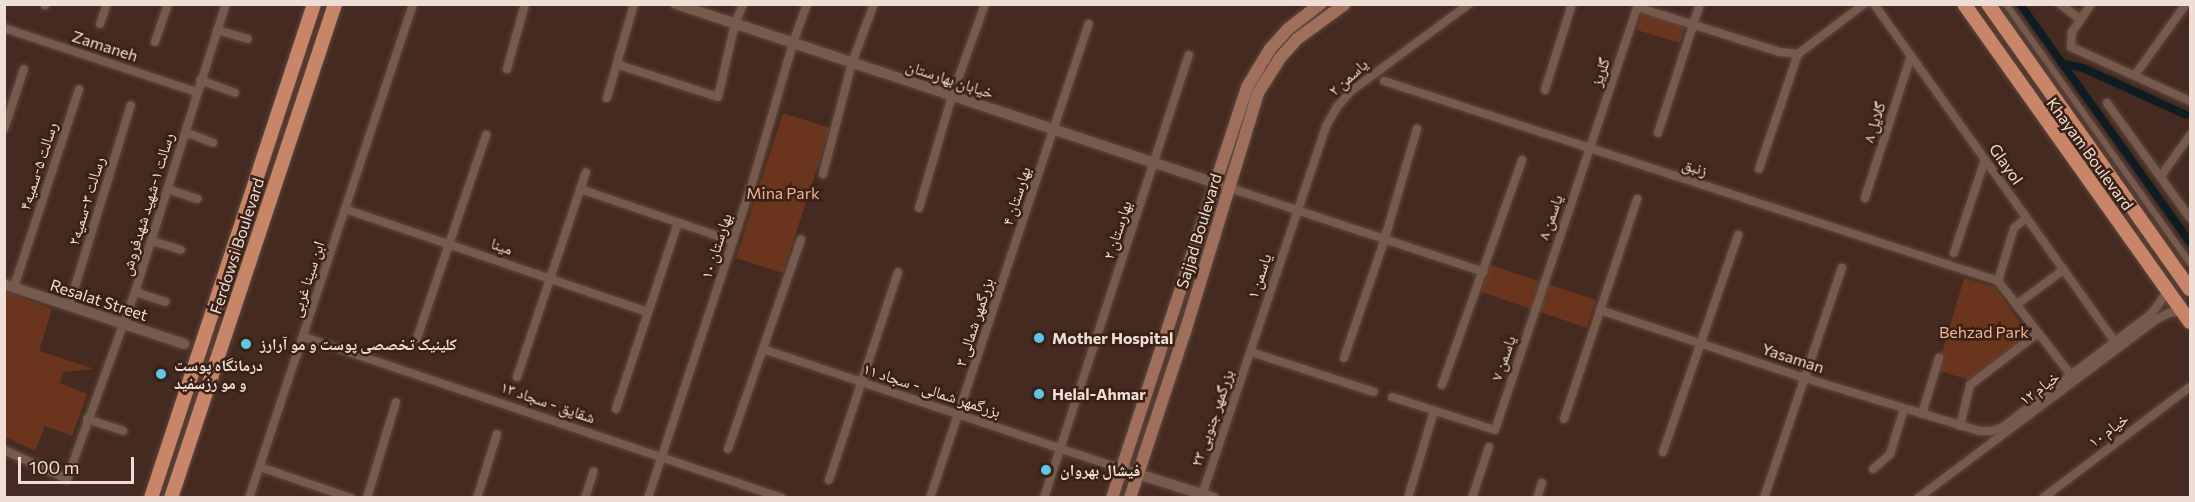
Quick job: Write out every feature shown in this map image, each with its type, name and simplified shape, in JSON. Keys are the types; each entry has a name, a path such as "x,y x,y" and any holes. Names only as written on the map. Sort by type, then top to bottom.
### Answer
{"main road":[{"name":"Ferdowsi Boulevard","path":"151,498 314,4"},
{"name":"Ferdowsi Boulevard","path":"171,498 334,4"},
{"name":"Sajjad Boulevard","path":"1112,498 1247,87 1257,66 1288,28 1320,4"},
{"name":"Sajjad Boulevard","path":"1130,498 1230,188 1258,93 1270,73 1297,39 1345,4"},
{"name":"Khayam Boulevard","path":"1964,4 2186,316"},
{"name":"Khayam Boulevard","path":"1988,4 2190,289"}],"street":[{"path":"100,24 107,4"},
{"path":"155,42 168,4"},
{"name":"رسالت ۱-شهید شهدفروش","path":"4,450 67,479 135,292 196,92 226,4"},
{"name":"ابن سینا غربی","path":"249,498 413,4"},
{"path":"507,69 525,4"},
{"path":"607,98 619,65 634,4"},
{"name":"خیابان بهارستان","path":"676,4 1215,183"},
{"path":"619,65 718,97 735,24 743,4"},
{"name":"بهارستان ۱۰","path":"648,498 733,241 807,4"},
{"path":"823,174 852,63 874,4"},
{"path":"919,208 952,96 985,4"},
{"name":"یاسمن ۲","path":"1297,210 1326,126 1337,107 1370,76 1469,4"},
{"path":"1545,90 1572,4"},
{"path":"1658,133 1701,4"},
{"path":"1759,169 1798,54 1864,4"},
{"name":"Glayol","path":"1874,4 2114,341"},
{"path":"2006,4 2190,263"},
{"path":"2060,4 2080,19"},
{"path":"2091,4 2072,32 2071,47 2190,101"},
{"path":"2135,75 2186,4"},
{"path":"1638,6 1780,52 1798,54"},
{"name":"گلریز","path":"1589,149 1638,6"},
{"name":"بهارستان ۴","path":"1006,273 1089,24"},
{"name":"Zamaneh","path":"4,28 196,92"},
{"path":"217,30 248,39"},
{"name":"بهارستان ۲","path":"1044,498 1189,55"},
{"name":"گلایل ۸","path":"1865,198 1911,56"},
{"path":"4,129 24,69"},
{"path":"200,80 235,93"},
{"name":"زنبق","path":"1384,81 1998,281"},
{"name":"رسالت ۵-سمیه۴","path":"9,286 79,88"},
{"path":"2107,104 2189,213"},
{"name":"رسالت ۳-سمیه۲","path":"69,306 131,105"},
{"path":"1344,358 1384,241 1418,129"},
{"path":"185,132 213,143"},
{"path":"415,344 486,135"},
{"path":"2161,176 2190,135"},
{"name":"یاسمن ۸","path":"1540,294 1589,149"},
{"path":"1442,385 1522,160"},
{"path":"1954,253 1985,160"},
{"path":"517,377 586,172"},
{"path":"1215,183 1384,241 1484,272"},
{"path":"167,189 197,199"},
{"path":"580,189 733,241"},
{"path":"1564,419 1636,199"},
{"name":"مینا","path":"345,210 648,312"},
{"name":"یاسمن ۱","path":"1251,352 1297,210"},
{"path":"2026,218 2014,228 1998,281 2071,375"},
{"path":"616,409 678,223"},
{"path":"1663,452 1738,234"},
{"path":"728,449 801,239"},
{"path":"152,241 181,250"},
{"path":"1764,498 1842,268"},
{"path":"2016,305 2063,270"},
{"path":"829,480 898,272"},
{"name":"بزرگمهر شمالی ۳","path":"930,498 1006,273"},
{"name":"Resalat Street","path":"9,286 184,344"},
{"name":"خیام ۱۲","path":"1979,431 1992,431 2003,427 2152,313 2168,291"},
{"path":"135,292 165,302"},
{"name":"یاسمن ۷","path":"1434,411 1495,430 1540,294"},
{"name":"Yasaman","path":"1600,310 1805,378 1979,431"},
{"name":"خیام ۱۲","path":"1918,498 2157,320 2169,313 2186,316"},
{"path":"1960,426 1970,385 2038,333"},
{"name":"شقایق - سجاد ۱۳","path":"304,337 782,498"},
{"name":"بزرگمهر شمالی - سجاد ۱۱","path":"763,350 1122,469"},
{"path":"1251,352 1374,392"},
{"name":"بزرگمهر جنوبی ۲۳","path":"1202,496 1251,352"},
{"path":"1922,414 1939,357"},
{"name":"خیام ۱۰","path":"2043,498 2190,387"},
{"path":"1392,397 1434,411 1408,498"},
{"path":"367,498 396,402"},
{"path":"1873,469 1890,454 1904,409"},
{"path":"87,419 123,431"},
{"path":"477,498 497,434"},
{"path":"1472,498 1488,447"},
{"path":"261,467 351,498"},
{"path":"1122,469 1214,498"},
{"path":"585,498 594,471"},
{"path":"1537,498 1542,483"}],"green space":[{"path":"1643,9 1686,23 1680,43 1637,30"},
{"name":"Mina Park","path":"783,113 830,128 783,273 736,258"},
{"path":"1490,265 1596,300 1587,328 1481,292"},
{"name":"Behzad Park","path":"1964,278 1995,287 2032,340 1972,381 1937,370"},
{"path":"5,291 52,309 39,351 95,369 63,372 60,383 87,394 72,436 45,426 35,451 5,437"}],"waterway":[{"path":"2020,4 2190,242"},
{"path":"2061,63 2083,68 2186,115"}],"place":[{"name":"Mother Hospital","path":"1039,338"},
{"name":"کلینیک تخصصی پوست و مو آرارز","path":"246,344"},
{"name":"درمانگاه پوست و مو رزسفید","path":"161,374"},
{"name":"Helal-Ahmar","path":"1039,394"},
{"name":"فیشال بهروان","path":"1046,470"}]}
